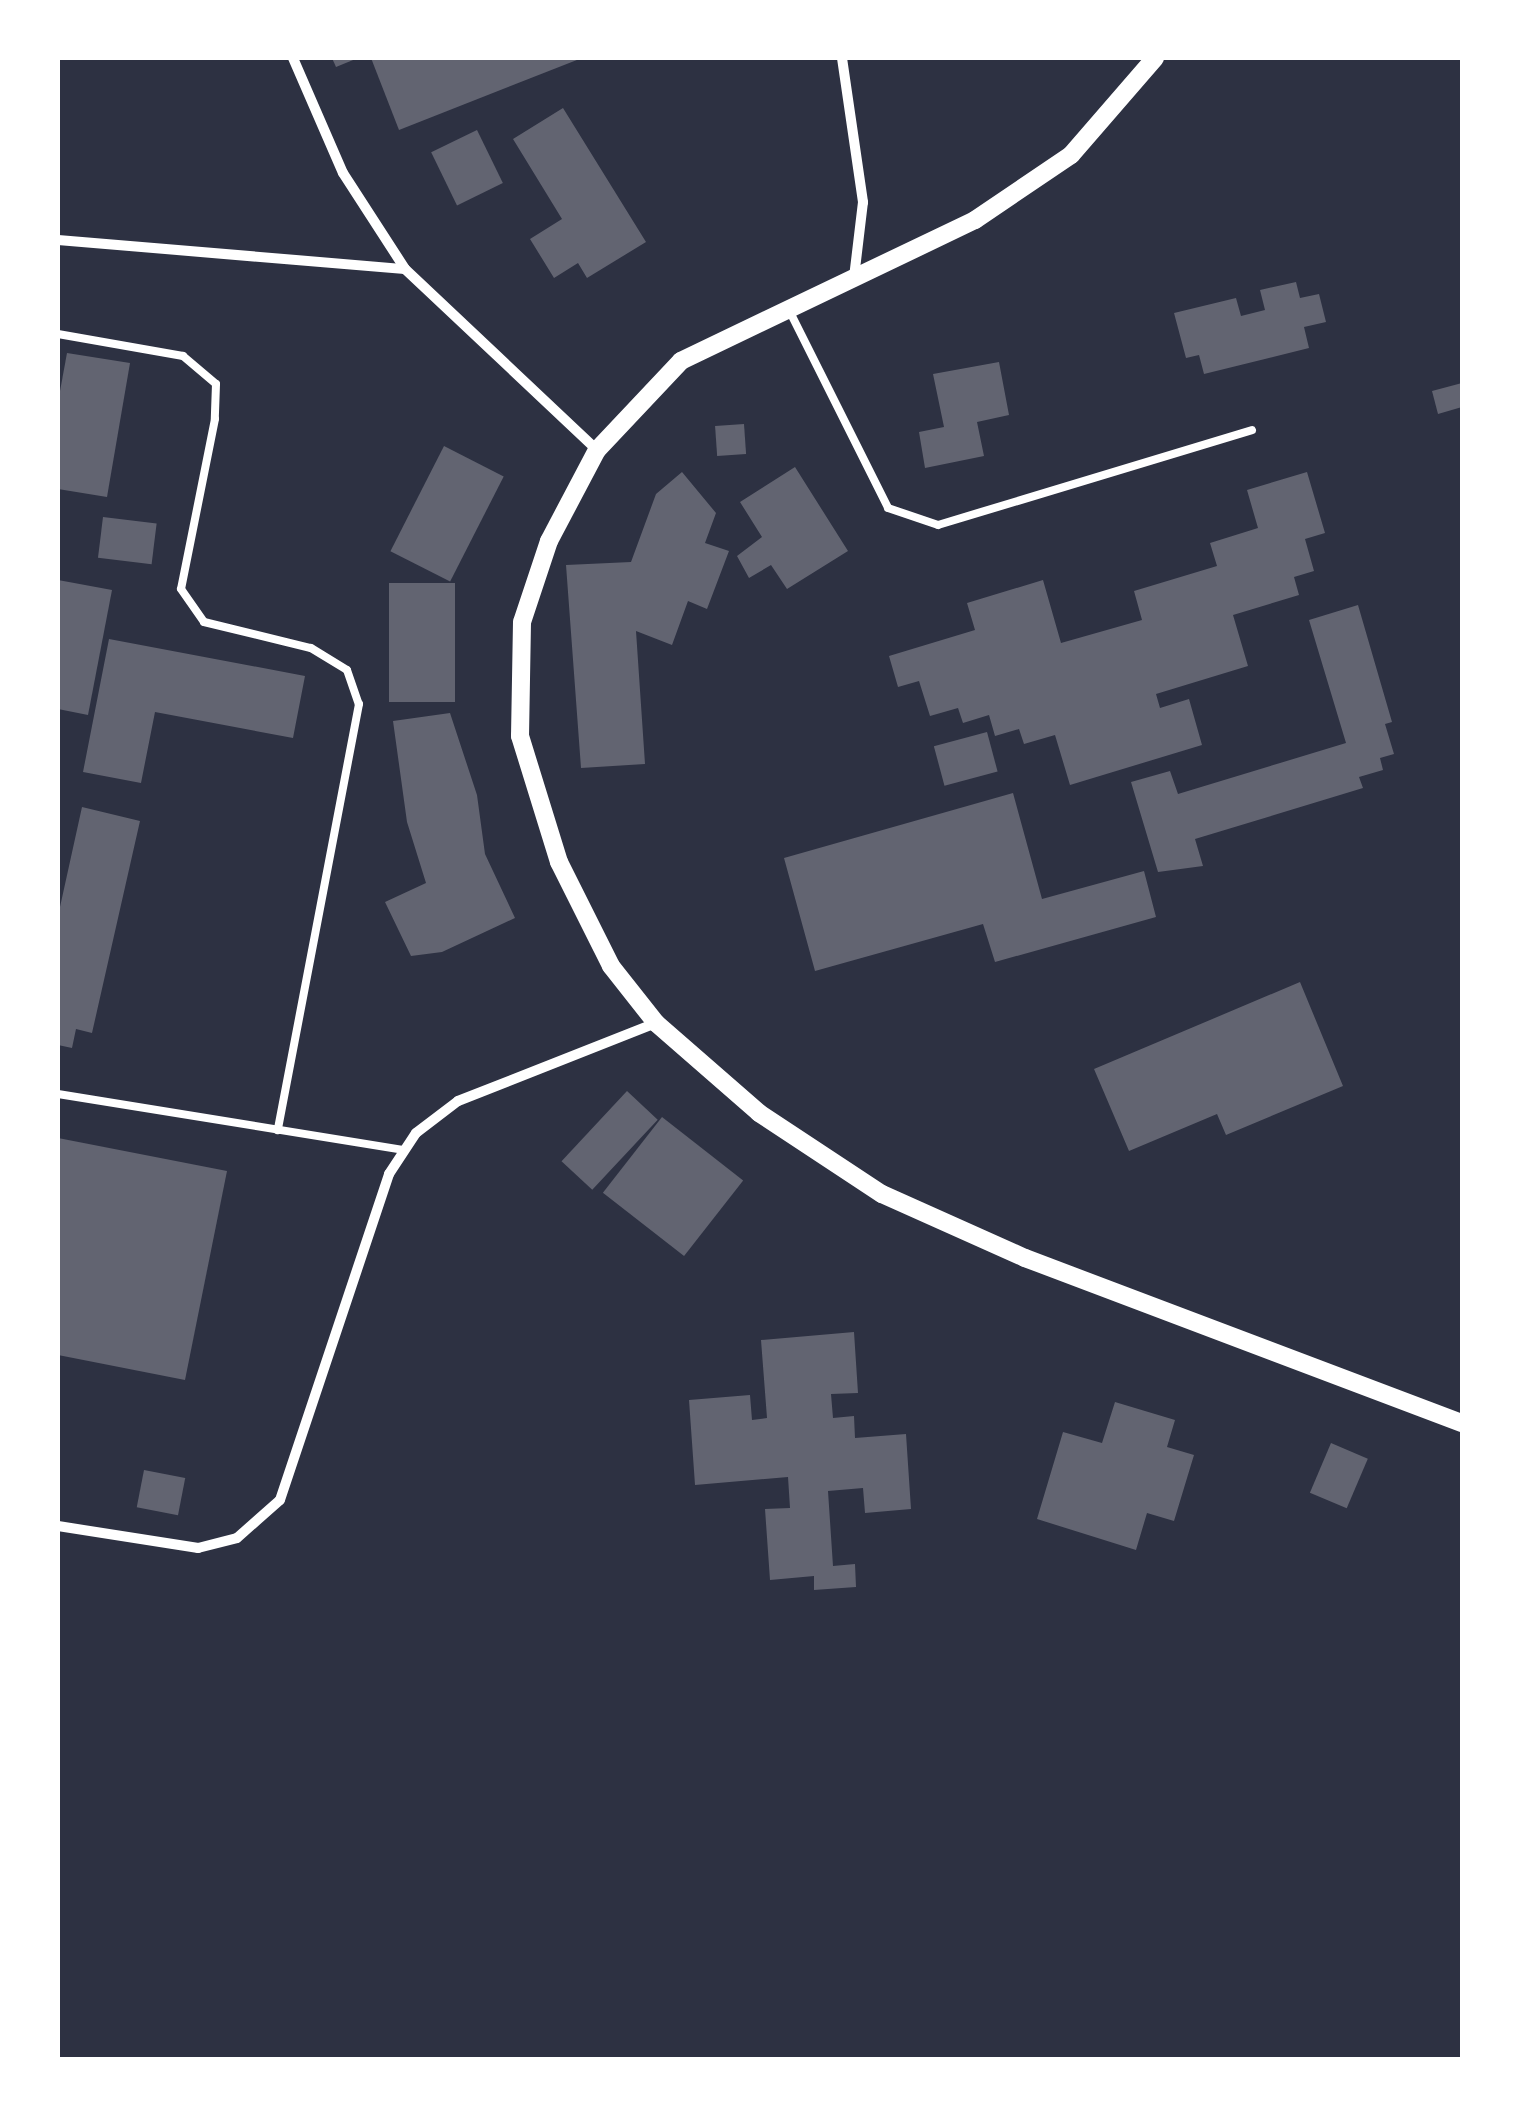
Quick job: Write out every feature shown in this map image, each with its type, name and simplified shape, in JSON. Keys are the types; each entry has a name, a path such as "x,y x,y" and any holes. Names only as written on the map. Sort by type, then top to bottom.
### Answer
{"street":[{"path":"292,58 343,173 405,268 597,450"},
{"path":"842,58 863,202 854,278"},
{"path":"1155,58 1071,155 975,220 681,360 597,450 549,541 522,622 520,736 559,862 611,966 656,1023 759,1112 882,1194 1025,1258 1462,1423"},
{"path":"58,240 405,268"},
{"path":"58,1526 198,1548 237,1538 280,1500 390,1174 404,1150 458,1101 656,1023"}],"lane":[{"path":"788,308 888,508 938,526 1252,430"},
{"path":"58,334 184,356 216,384 216,420 182,588 204,622 311,648 348,670 359,704 278,1130"},
{"path":"58,1094 404,1150"}],"building":[{"path":"332,58 358,58 336,67"},
{"path":"371,58 582,58 399,130"},
{"path":"563,108 646,242 587,278 578,263 554,278 530,239 562,219 513,139"},
{"path":"477,130 503,183 457,205 431,152"},
{"path":"1296,282 1300,298 1319,294 1326,322 1304,327 1309,348 1204,374 1199,355 1186,358 1174,313 1236,298 1241,316 1265,310 1260,290"},
{"path":"67,353 130,363 107,497 58,489 58,402"},
{"path":"999,362 1009,415 977,422 984,456 925,468 919,432 944,427 933,374"},
{"path":"1462,383 1462,407 1438,414 1432,391"},
{"path":"744,424 746,454 717,456 715,426"},
{"path":"444,446 504,476 450,582 390,551"},
{"path":"795,467 848,551 787,589 771,565 749,578 737,556 762,537 740,502"},
{"path":"682,472 716,513 705,543 729,551 707,609 688,601 672,645 636,631 645,764 581,768 566,565 631,562 656,494"},
{"path":"1307,472 1325,533 1305,539 1314,571 1294,577 1299,595 1233,615 1248,666 1156,694 1160,708 1189,699 1202,745 1070,785 1055,735 1024,744 1019,729 995,736 989,715 963,723 958,708 930,716 919,681 898,687 889,656 975,630 967,603 1043,580 1061,643 1142,620 1134,591 1217,566 1210,543 1258,528 1247,490"},
{"path":"103,517 157,524 152,564 98,558"},
{"path":"58,580 112,590 88,715 58,709"},
{"path":"389,583 455,583 455,702 389,702"},
{"path":"1358,605 1392,722 1385,724 1394,754 1380,758 1383,770 1359,777 1363,788 1195,839 1203,866 1158,872 1131,782 1170,771 1178,794 1346,743 1309,620"},
{"path":"109,639 305,676 293,738 155,712 141,783 83,772"},
{"path":"450,713 477,795 485,854 515,918 442,952 411,956 385,902 426,883 407,822 393,721"},
{"path":"987,732 998,772 944,786 934,746"},
{"path":"1013,793 1042,899 1144,871 1156,917 995,962 983,924 815,971 784,858"},
{"path":"82,807 140,821 92,1033 76,1029 72,1048 58,1045 58,916"},
{"path":"1300,982 1343,1086 1226,1135 1217,1114 1129,1151 1094,1069"},
{"path":"627,1091 658,1120 592,1190 562,1161"},
{"path":"662,1117 743,1180 684,1256 603,1193"},
{"path":"58,1138 227,1171 185,1380 58,1355"},
{"path":"854,1332 858,1393 831,1394 833,1418 854,1416 855,1438 906,1434 911,1509 865,1513 863,1488 828,1491 833,1566 855,1564 856,1587 814,1590 814,1576 770,1580 765,1509 790,1508 788,1477 695,1485 689,1400 750,1395 752,1420 767,1418 761,1340"},
{"path":"1115,1402 1175,1420 1167,1447 1194,1455 1174,1521 1147,1513 1136,1550 1037,1519 1063,1432 1102,1443"},
{"path":"1331,1443 1368,1459 1347,1508 1310,1493"},
{"path":"144,1470 185,1478 178,1515 137,1507"}]}
